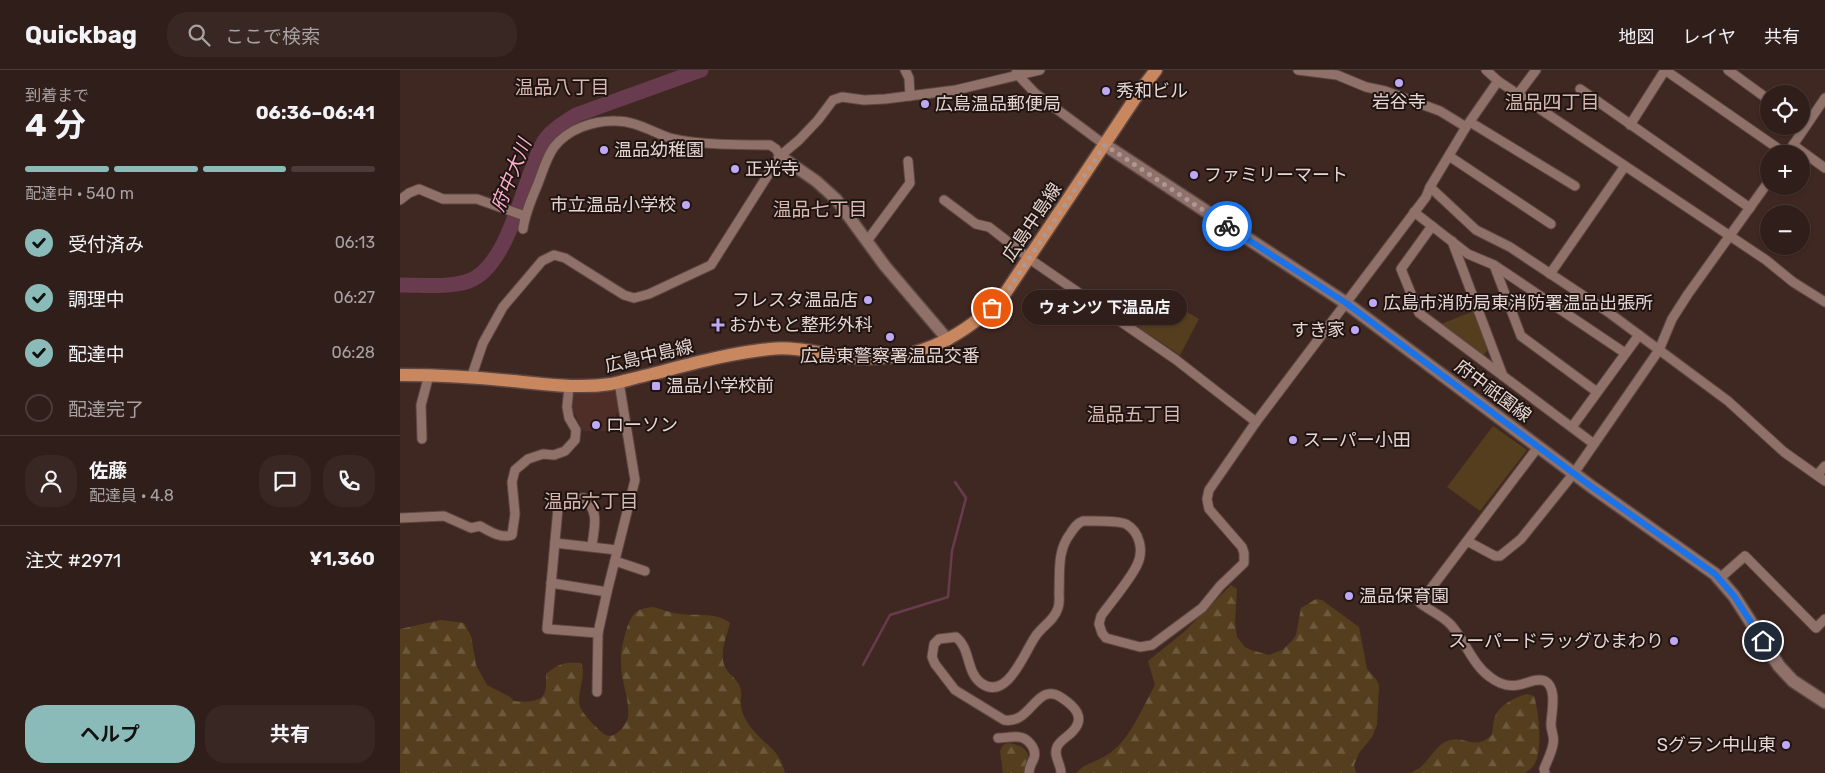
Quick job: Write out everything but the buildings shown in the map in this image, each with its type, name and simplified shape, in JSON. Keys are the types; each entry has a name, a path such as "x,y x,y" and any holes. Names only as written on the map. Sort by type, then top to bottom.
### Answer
{"main road":[{"name":"広島中島線","path":"400,375 429,375 569,387 619,382 746,351 778,348 847,357 882,358 917,352 948,340 979,320 1004,296 1156,70"},
{"name":"府中祇園線","path":"1105,145 1346,303 1574,474 1720,578 1734,596 1779,666 1793,681 1825,702"}],"street":[{"path":"905,70 910,78 910,96"},
{"path":"471,378 483,343 503,307 542,261 554,255 565,258 624,295 634,298 649,294 712,265 780,156 800,140 833,100 842,97 864,100 956,90 1016,73 1040,70"},
{"path":"1298,70 1337,75 1366,87 1385,91 1440,111 1468,124 1575,186"},
{"path":"1518,94 1536,70"},
{"path":"1630,125 1665,70 1773,145"},
{"path":"1728,70 1760,93"},
{"path":"1489,71 1498,81 1766,260 1793,282 1825,302"},
{"path":"1016,73 1035,93 1105,145"},
{"path":"1062,773 1055,753 1057,746 1073,732 1078,724 1079,715 1075,708 1060,696 1050,692 1044,694 1020,718 1012,722 1004,720 955,690 935,664 932,657 934,644 939,639 956,638 963,643 973,672 980,682 990,687 1003,685 1011,677 1036,635 1053,619 1059,607 1061,552 1064,542 1078,523 1083,520 1124,523 1133,530 1140,540 1141,554 1138,565 1101,616 1102,633 1106,638 1140,647 1152,646 1202,608 1220,586 1244,563 1242,546 1209,509 1207,499 1209,490 1256,422 1426,197 1430,187 1468,124 1498,81"},
{"path":"1580,89 1750,208"},
{"path":"1810,117 1825,98"},
{"path":"523,229 524,216 554,147 567,135 582,127 597,122 616,121 638,124 671,138 770,145 776,149 780,156 816,181 836,199 885,266 948,340"},
{"path":"1793,145 1798,135"},
{"path":"1449,156 1551,224"},
{"path":"1810,157 1825,168"},
{"path":"867,241 910,182 908,161"},
{"path":"1550,274 1625,166"},
{"path":"1430,187 1476,230 1510,247 1639,335 1728,400 1784,452 1825,481"},
{"path":"400,200 409,193 419,189 443,199 477,199 524,216"},
{"path":"1468,541 1495,556 1504,554 1521,539 1574,474 1659,350 1672,320 1760,194"},
{"path":"944,200 976,224 989,227 1029,258 1175,359 1256,422"},
{"path":"1414,212 1468,254 1494,265 1625,353"},
{"path":"1432,226 1400,269 1419,313 1594,444"},
{"path":"1452,241 1504,376"},
{"path":"1494,265 1522,336 1597,392"},
{"path":"1572,427 1639,335"},
{"path":"422,439 421,405 429,375"},
{"path":"597,692 598,633 635,480 619,382"},
{"path":"400,518 444,516 471,528 480,526 506,537 512,535 515,514 512,482 515,470 528,460 543,454 554,455 565,451 574,440 576,430 569,418 567,406 569,387"},
{"path":"1538,447 1420,603 1451,625 1474,662 1482,672 1495,681 1506,686 1521,686 1537,680 1548,684 1554,702 1551,721 1554,744 1544,769 1545,773"},
{"path":"1817,475 1825,466"},
{"path":"592,546 595,513 591,505 584,498 576,499 558,508 547,629 598,633"},
{"path":"555,543 617,550"},
{"path":"1720,578 1745,556 1816,628 1825,619"},
{"path":"615,561 645,571"},
{"path":"551,583 607,592"},
{"path":"998,738 1019,736 1033,746 1035,756 1029,773"}],"shaded area":[{"path":"619,391 622,413 616,413 617,421 612,421 609,424 609,431 583,431 572,405 573,394"}],"green space":[{"path":"1155,299 1172,309 1175,305 1199,319 1180,355 1138,327"},
{"path":"1474,311 1489,348 1483,356 1441,324"},
{"path":"1493,426 1527,450 1480,511 1447,487"},
{"path":"1231,585 1237,589 1235,623 1237,637 1245,647 1251,650 1269,655 1282,650 1296,635 1301,608 1316,599 1322,600 1359,627 1367,669 1379,685 1377,725 1372,737 1359,753 1354,765 1356,773 1076,773 1110,753 1130,731 1155,685 1148,661 1184,632"},
{"path":"653,607 686,615 719,617 730,623 723,648 723,661 728,672 740,688 741,706 746,719 753,730 780,759 785,773 400,773 400,629 441,620 464,623 471,636 476,665 487,685 514,701 522,702 539,699 545,692 546,674 562,664 581,663 583,674 579,700 582,711 604,734 612,736 619,732 628,717 628,703 621,664 626,630 635,613"},
{"path":"1527,694 1534,696 1538,720 1539,747 1533,767 1525,773 1411,773 1421,767 1438,747 1445,742 1456,739 1475,743 1485,740 1492,735 1494,719 1499,710 1510,701"},
{"path":"1008,743 1015,744 1026,750 1029,757 1024,773 1003,773 1000,751 1003,745"}],"waterway":[{"name":"府中大川","path":"400,285 452,285 469,281 483,272 495,258 505,240 535,160 545,140 552,132 576,115 701,70"},
{"path":"863,665 890,615 948,597 952,551 966,498 955,482"}],"way so far":[{"path":"992,308 1004,296 1105,145 1227,226"}],"place":[{"name":"岩谷寺","path":"1399,83"},
{"name":"秀和ビル","path":"1106,91"},
{"name":"広島温品郵便局","path":"925,104"},
{"name":"温品幼稚園","path":"604,150"},
{"name":"正光寺","path":"735,169"},
{"name":"ファミリーマート","path":"1194,175"},
{"name":"市立温品小学校","path":"686,205"},
{"name":"フレスタ温品店","path":"868,300"},
{"name":"広島市消防局東消防署温品出張所","path":"1373,303"},
{"name":"ウォンツ 下温品店","path":"992,308"},
{"name":"おかもと整形外科","path":"718,325"},
{"name":"すき家","path":"1355,330"},
{"name":"広島東警察署温品交番","path":"890,337"},
{"name":"温品小学校前","path":"656,386"},
{"name":"ローソン","path":"596,425"},
{"name":"スーパー小田","path":"1293,440"},
{"name":"温品保育園","path":"1349,596"},
{"name":"スーパードラッグひまわり","path":"1674,641"},
{"name":"Sグラン中山東","path":"1786,745"}],"district":[{"name":"温品八丁目","path":"562,87"},
{"name":"温品四丁目","path":"1552,102"},
{"name":"温品七丁目","path":"820,209"},
{"name":"温品五丁目","path":"1134,414"},
{"name":"温品六丁目","path":"591,501"}],"route":[{"path":"1227,226 1346,303 1592,487 1715,574 1734,596 1763,641"}]}
